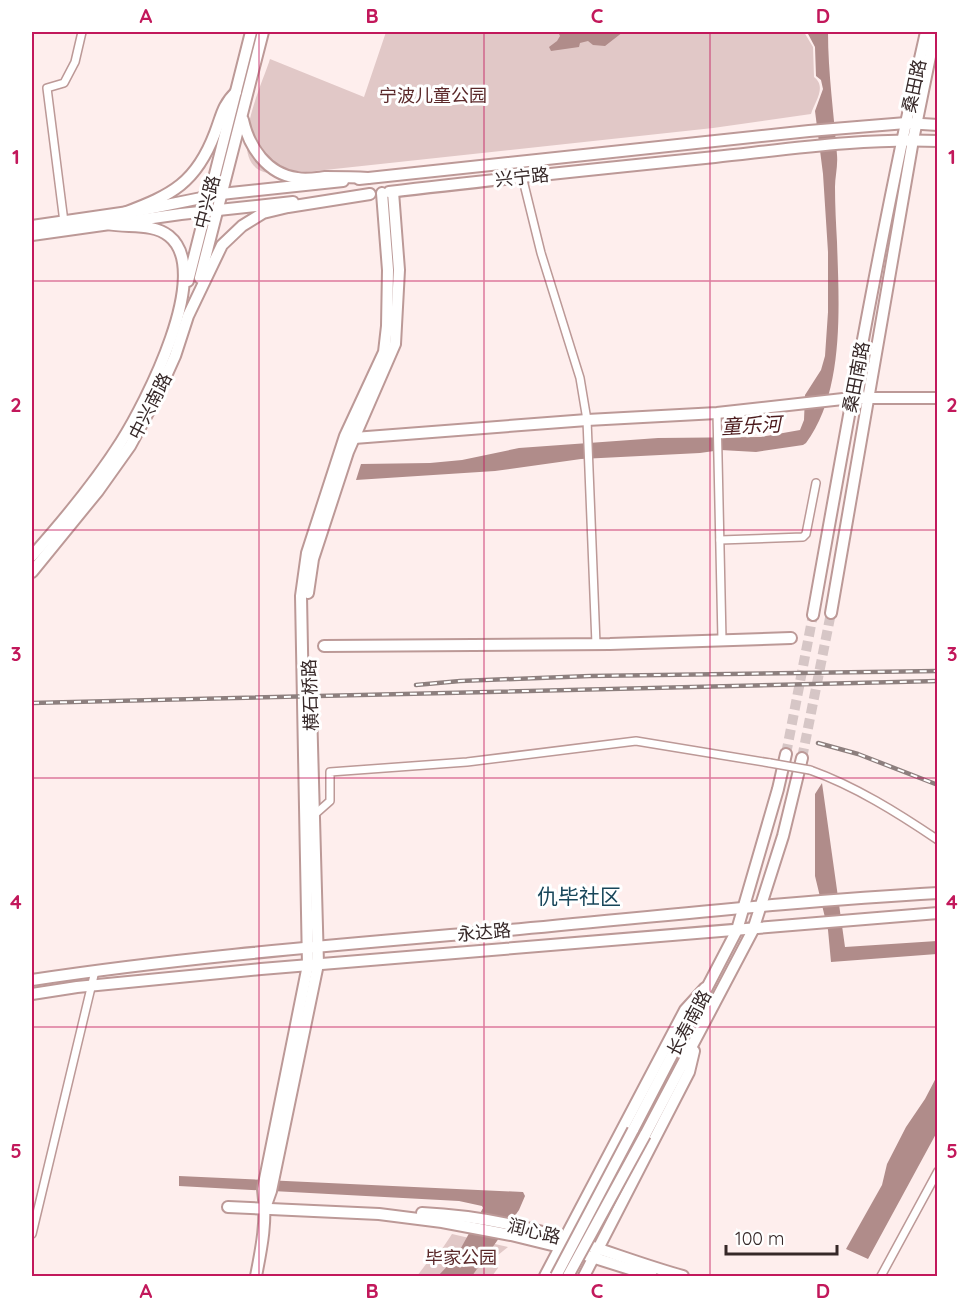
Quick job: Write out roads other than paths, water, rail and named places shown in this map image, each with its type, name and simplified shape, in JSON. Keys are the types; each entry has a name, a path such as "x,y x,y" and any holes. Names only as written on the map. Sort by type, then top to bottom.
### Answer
{"main road":[{"name":"中兴路","path":"184,314 212,237 209,197 251,32"},
{"name":"中兴路","path":"211,212 221,194 263,32"},
{"name":"桑田路","path":"908,140 926,32"},
{"name":"桑田路","path":"911,123 935,32"},
{"name":"中兴路","path":"197,170 215,133 226,102 236,91"},
{"path":"242,117 253,148 262,160 280,172 293,178 345,176 368,178"},
{"name":"兴宁路","path":"32,226 124,213 221,194 808,131 911,123 938,125"},
{"name":"兴宁路","path":"32,235 108,224 522,176 841,144 908,140 938,141"},
{"name":"桑田南路","path":"831,613 870,398 908,140"},
{"name":"桑田南路","path":"813,615 852,399 908,140"},
{"name":"兴宁路","path":"124,213 162,197 197,170"},
{"name":"横石桥路","path":"256,1276 265,1235 262,1189 313,965 307,609 309,589 319,539 348,452 392,353 397,335 399,270 393,192"},
{"name":"横石桥路","path":"313,947 301,596 303,572 314,530 345,436 384,352 388,270 376,194"},
{"name":"中兴南路","path":"184,314 222,245 242,226 274,209 376,194"},
{"name":"兴宁路","path":"108,224 157,230 174,241"},
{"name":"中兴南路","path":"32,572 98,491 157,396 175,356 184,314 184,263 174,241"},
{"path":"354,438 587,420 717,413 837,400 938,398"},
{"name":"中兴南路","path":"32,556 126,443"},
{"path":"324,646 596,644 790,638"},
{"name":"长寿南路","path":"556,1276 737,930 786,754"},
{"name":"长寿南路","path":"568,1276 753,930 783,836 801,758"},
{"name":"永达路","path":"32,980 313,947 807,902 938,893"},
{"name":"永达路","path":"32,994 91,986 313,965 938,913"},
{"path":"545,1276 685,1010 694,998 710,984"},
{"path":"584,1276 689,1072 699,1032"},
{"name":"润心路","path":"228,1207 380,1214 442,1222 560,1247 652,1276"},
{"name":"润心路","path":"380,1214 411,1212 447,1214 501,1222 555,1235 683,1276"}],"street":[{"path":"64,222 47,88 64,83 75,62 82,32"},
{"path":"522,176 541,253 580,378 587,420 596,644"},
{"path":"717,413 722,640"},
{"path":"720,540 803,537 806,534 816,483"},
{"path":"312,816 330,801 330,771 467,762 636,741 810,770 832,778 908,819 938,840"},
{"path":"32,1234 95,971"},
{"path":"880,1276 938,1171"}],"tunnel":[{"path":"802,758 831,613"},
{"path":"786,754 813,615"}],"railway":[{"path":"416,685 590,676 938,671"},
{"path":"32,703 938,681"},
{"path":"818,743 858,754 938,785"}],"district":[{"name":"仇毕社区","path":"579,896"}],"park label":[{"name":"宁波儿童公园","path":"433,95"},
{"name":"毕家公园","path":"461,1257"}],"water label":[{"name":"童乐河","path":"751,425"}]}
